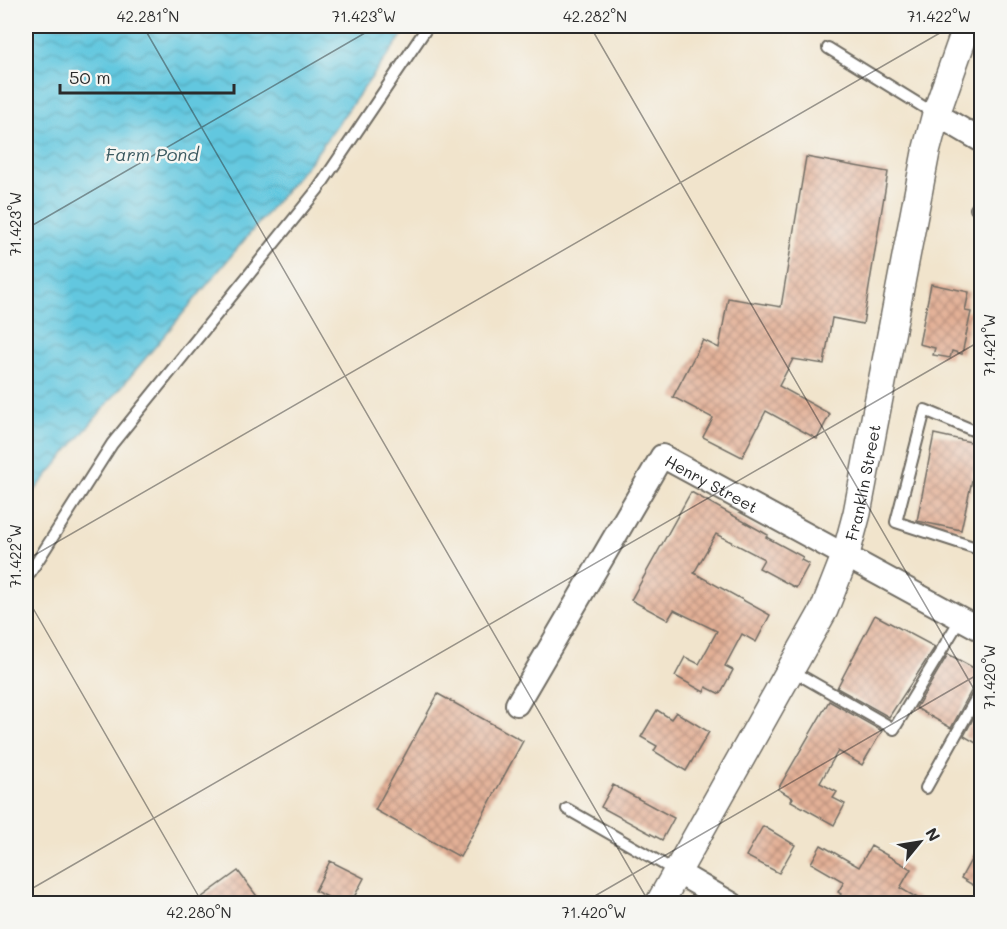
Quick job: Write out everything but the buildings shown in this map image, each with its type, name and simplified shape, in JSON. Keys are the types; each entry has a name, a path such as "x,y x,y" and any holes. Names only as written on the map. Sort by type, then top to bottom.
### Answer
{"street":[{"name":"Franklin Street","path":"659,903 824,610 846,554 857,513 918,191 936,114 967,26"},
{"path":"936,114 981,141"},
{"name":"Henry Street","path":"517,704 662,456 846,554 981,630"},
{"path":"677,872 732,903"}],"lane":[{"path":"26,579 112,444 318,189 428,26"},
{"path":"828,48 936,114"},
{"path":"981,202 976,209 981,213"},
{"path":"981,434 925,410 896,522 981,550"},
{"path":"790,670 894,729 961,618"},
{"path":"926,788 981,688"},
{"path":"567,809 677,872"}],"water":[{"name":"Farm Pond","path":"26,26 409,26 313,158 26,501"}]}
